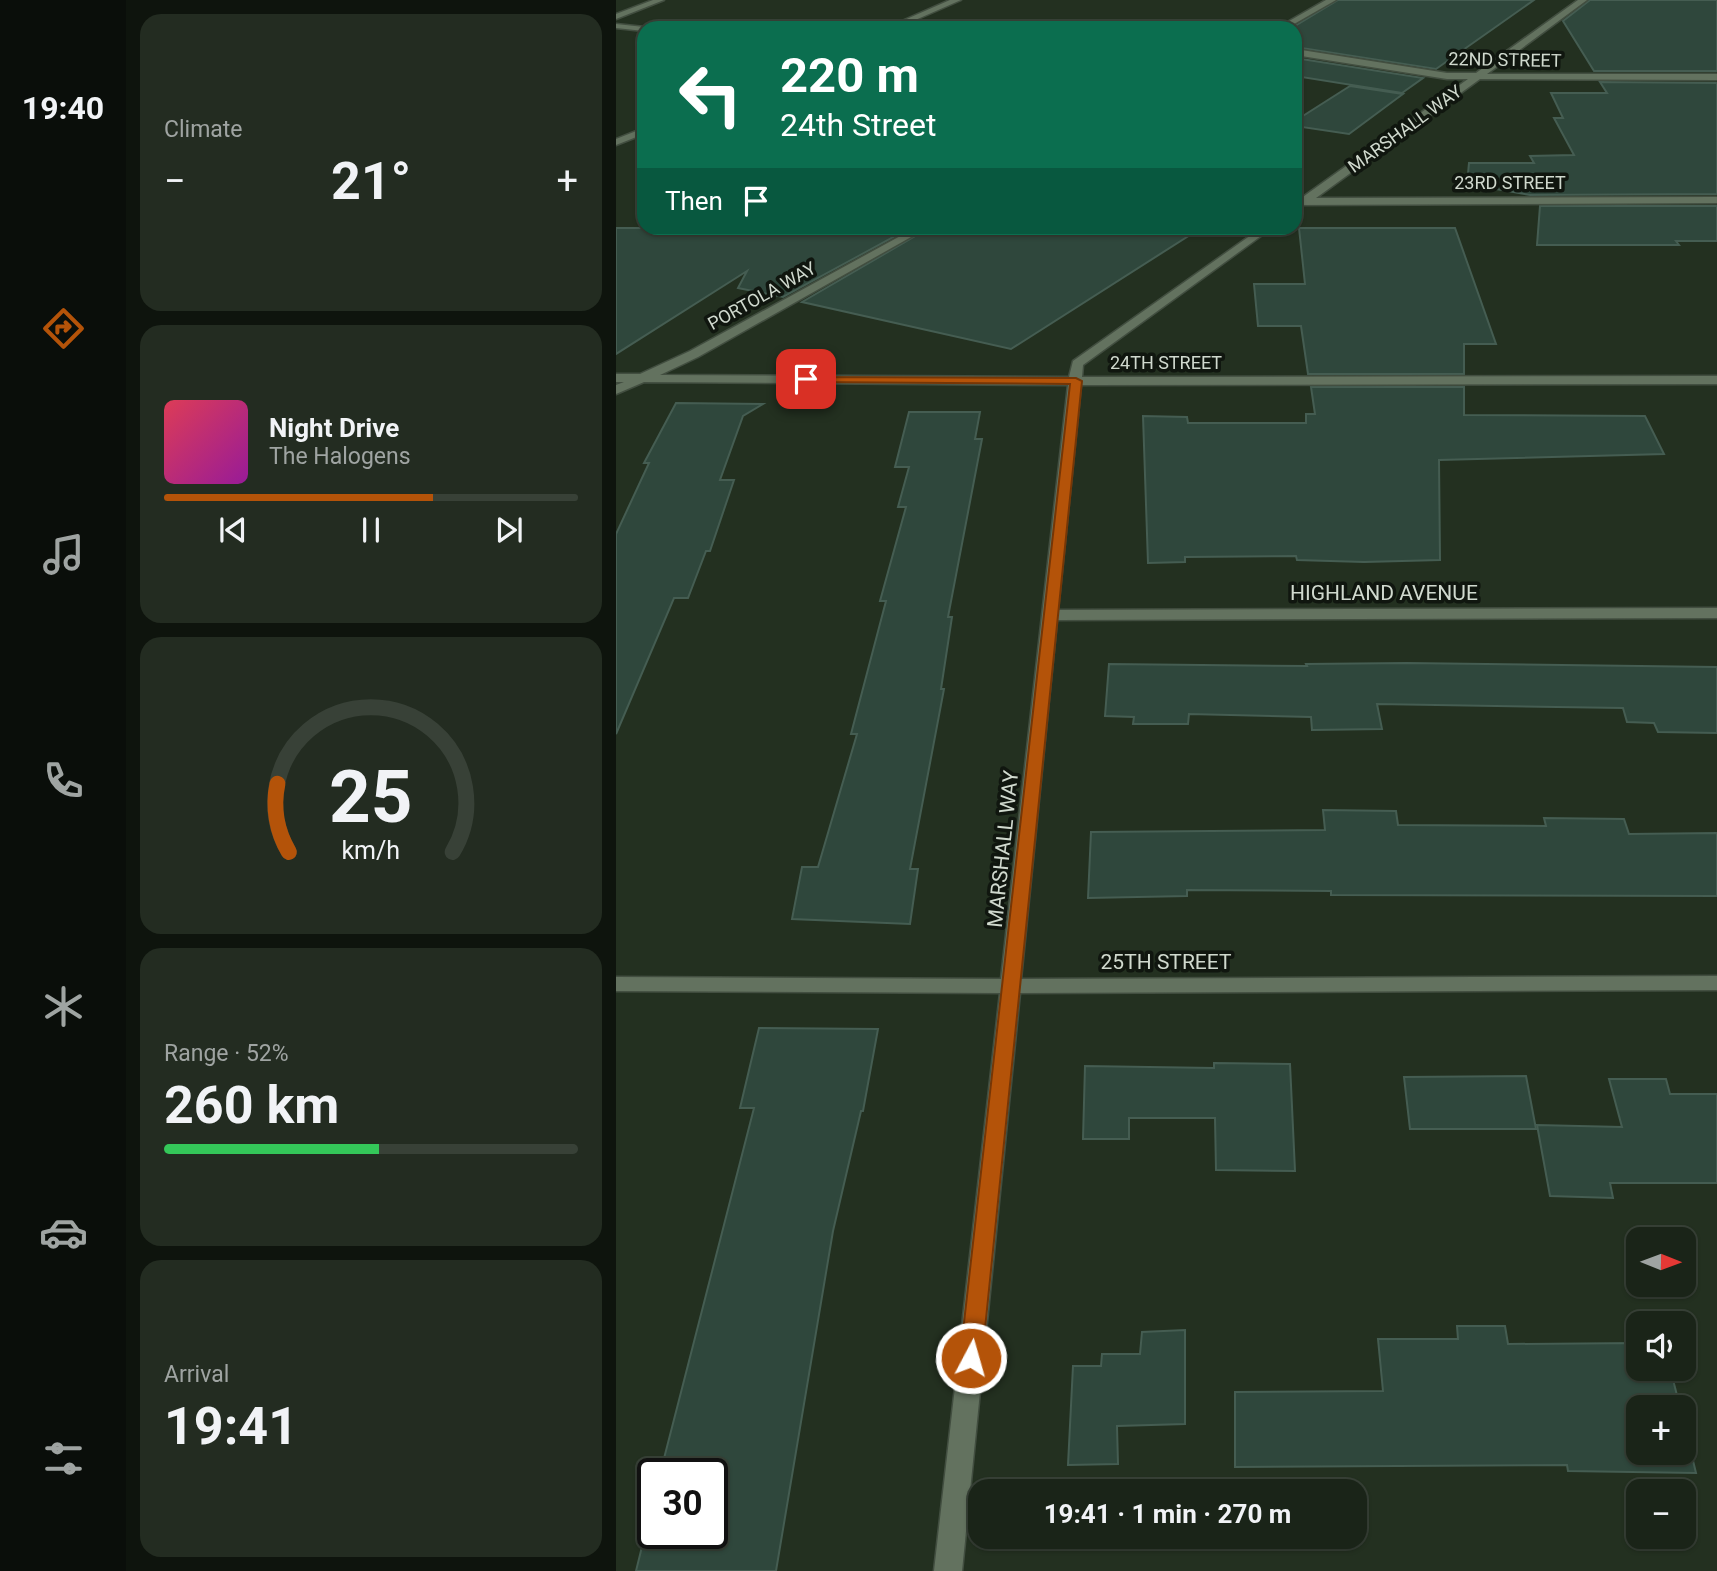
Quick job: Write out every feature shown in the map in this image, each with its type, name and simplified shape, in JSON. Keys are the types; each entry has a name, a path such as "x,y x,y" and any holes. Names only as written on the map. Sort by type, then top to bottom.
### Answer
{"street":[{"path":"616,17 660,0"},
{"path":"907,21 957,0"},
{"path":"1294,21 1332,0"},
{"name":"MARSHALL WAY","path":"1302,202 1583,0"},
{"path":"616,26 637,28"},
{"name":"22ND STREET","path":"1302,53 1447,76 1717,77"},
{"path":"616,142 637,134"},
{"name":"23RD STREET","path":"1302,204 1717,200"},
{"name":"PORTOLA WAY","path":"616,390 706,347 909,235"},
{"name":"MARSHALL WAY","path":"948,1571 1077,364 1257,235"},
{"name":"24TH STREET","path":"616,378 1076,381 1717,380"},
{"name":"HIGHLAND AVENUE","path":"1051,615 1717,613"},
{"name":"25TH STREET","path":"616,984 1011,986 1717,982"}],"building":[{"path":"1338,0 1534,0 1436,69 1302,48 1302,22"},
{"path":"1590,0 1717,0 1717,71 1594,71 1563,21"},
{"path":"1302,59 1423,78 1402,93 1302,77"},
{"path":"1600,82 1717,83 1717,194 1530,195 1467,184 1469,163 1534,163 1530,156 1574,155 1554,118 1563,118 1551,93 1607,93"},
{"path":"1350,86 1403,94 1349,134 1302,127 1302,117"},
{"path":"1540,206 1717,206 1717,241 1676,241 1679,245 1537,245"},
{"path":"616,228 637,228 637,235 897,235 783,297 738,288 747,271 616,354"},
{"path":"1302,228 1455,228 1496,344 1464,344 1464,374 1308,374 1301,326 1258,326 1254,284 1305,284 1300,235 1302,235"},
{"path":"917,235 1190,235 1011,349 802,302"},
{"path":"1311,387 1464,387 1464,415 1645,416 1664,454 1439,460 1440,560 1364,562 1297,560 1296,556 1185,557 1185,562 1148,563 1143,416 1187,417 1188,423 1306,423 1306,414 1315,414"},
{"path":"676,403 763,404 743,416 720,480 734,480 710,551 706,551 688,598 674,598 616,734 616,534 649,463 644,463"},
{"path":"909,412 980,412 975,439 982,439 948,617 952,617 941,689 944,689 910,869 918,869 910,924 792,919 802,867 818,867 857,734 851,734 886,601 880,601 906,507 898,507 909,467 895,467"},
{"path":"1109,664 1307,666 1306,664 1717,667 1717,733 1658,732 1654,723 1627,722 1623,708 1377,704 1382,729 1312,730 1311,717 1189,714 1188,724 1133,724 1134,717 1105,716"},
{"path":"1323,810 1396,811 1398,825 1546,826 1544,818 1624,819 1629,834 1717,833 1717,896 1331,895 1331,891 1187,890 1187,896 1088,898 1091,832 1325,830"},
{"path":"759,1028 878,1029 863,1111 833,1231 776,1571 636,1571 641,1549 728,1549 728,1458 664,1458 754,1108 740,1108"},
{"path":"1214,1063 1290,1064 1295,1171 1216,1170 1215,1118 1129,1118 1129,1139 1083,1139 1085,1066 1214,1068"},
{"path":"1526,1076 1536,1129 1410,1129 1404,1077"},
{"path":"1609,1079 1666,1079 1670,1094 1717,1094 1717,1183 1610,1183 1613,1198 1550,1196 1537,1125 1622,1127"},
{"path":"1457,1326 1505,1326 1508,1344 1626,1343 1626,1381 1673,1381 1677,1395 1626,1395 1626,1465 1694,1465 1696,1473 1568,1471 1567,1465 1235,1467 1235,1392 1383,1391 1378,1339 1458,1339"},
{"path":"1185,1330 1185,1424 1117,1426 1118,1464 1068,1465 1073,1366 1101,1366 1102,1354 1140,1354 1142,1332"}],"route":[{"path":"806,379 1076,381 971,1358"}]}
